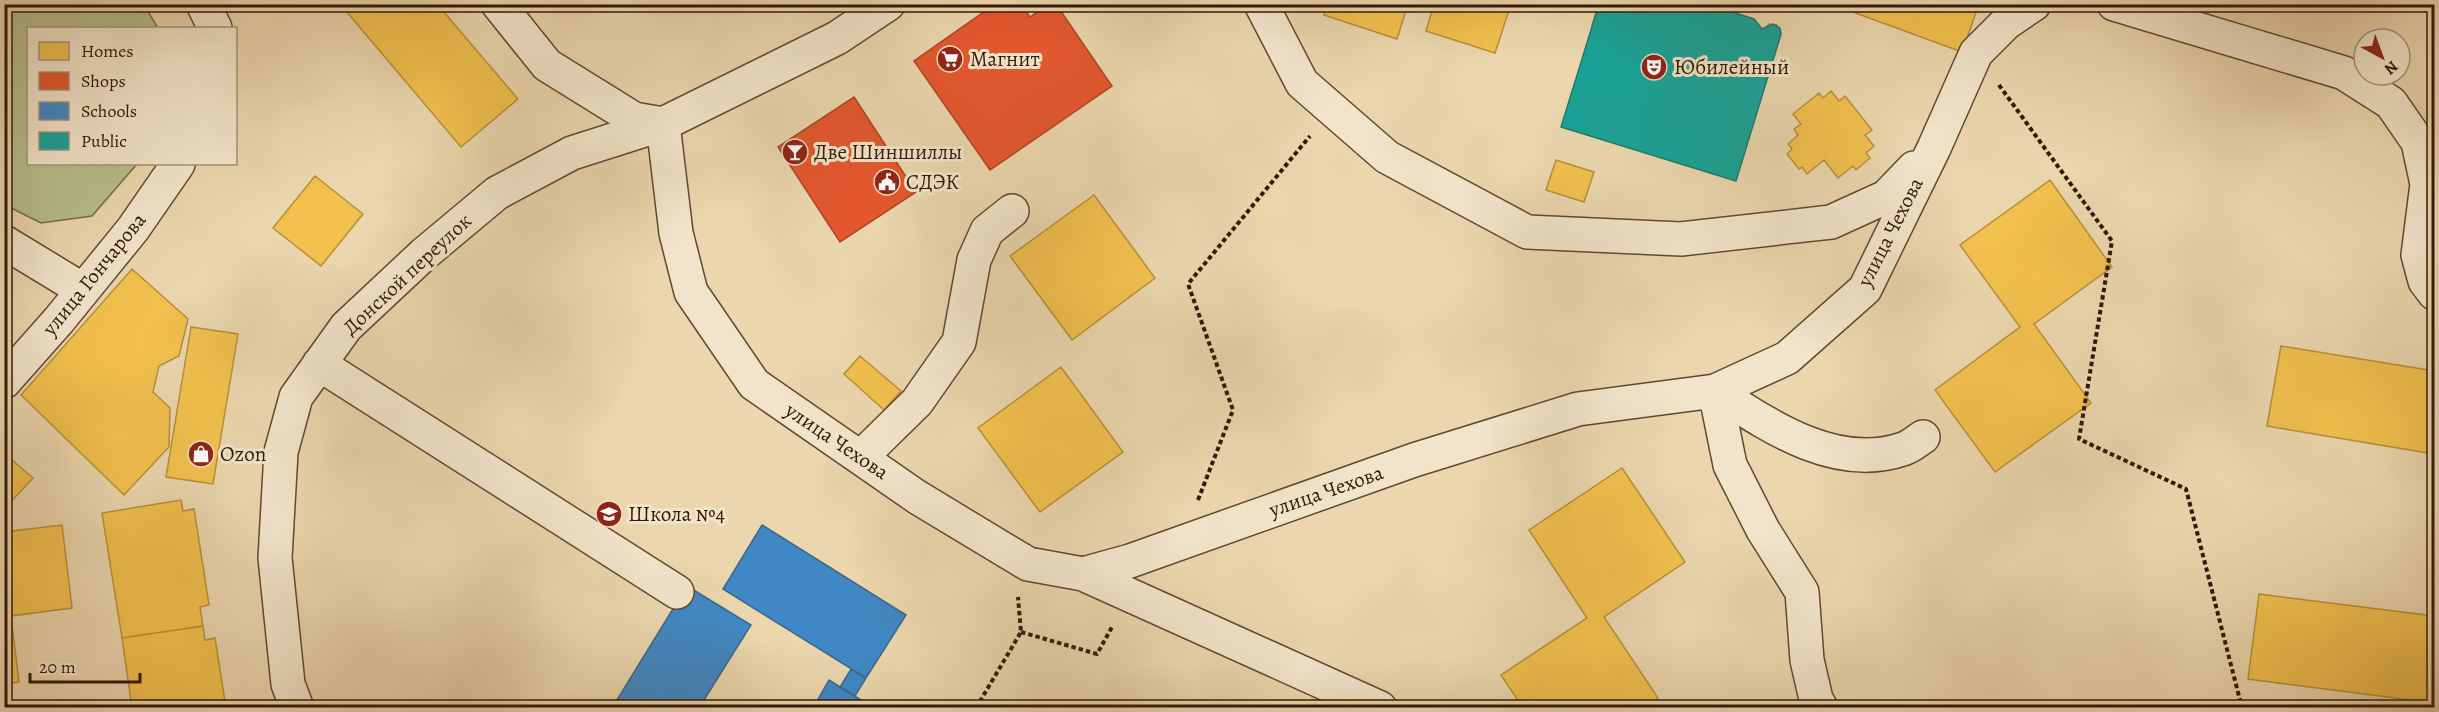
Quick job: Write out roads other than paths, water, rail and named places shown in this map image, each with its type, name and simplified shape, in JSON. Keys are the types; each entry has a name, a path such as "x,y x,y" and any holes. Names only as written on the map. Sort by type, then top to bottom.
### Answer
{"street":[{"path":"203,4 214,27"},
{"path":"498,4 547,65 634,119 663,124"},
{"name":"Донской переулок","path":"297,708 288,684 275,558 281,452 296,397 346,327 424,254 497,193 572,153 663,124 837,38 888,4"},
{"path":"1261,4 1302,83 1387,157 1527,232 1681,239 1831,222 1886,197 1934,148"},
{"name":"улица Чехова","path":"663,124 676,233 692,292 754,384 917,496 1028,564 1083,574 1130,561 1414,460 1578,409 1715,391 1786,358 1865,289 1934,148 1976,53 2006,23 2034,4"},
{"path":"2114,4 2344,73 2391,104 2418,142 2427,184 2418,255 2425,281 2434,293"},
{"name":"улица Гончарова","path":"4,382 133,229 177,165"},
{"path":"861,457 916,402 959,342 974,260 987,231 1012,211"},
{"path":"4,242 83,290"},
{"path":"318,364 677,592"},
{"path":"1715,391 1772,427 1830,452 1877,455 1905,449 1923,437"},
{"path":"1715,391 1730,465 1763,530 1802,592 1807,660 1816,699 1821,708"},
{"path":"1083,574 1380,708"}],"place":[{"name":"Магнит","path":"950,59"},
{"name":"Юбилейный","path":"1654,67"},
{"name":"Две Шиншиллы","path":"795,152"},
{"name":"СДЭК","path":"887,182"},
{"name":"Ozon","path":"201,454"},
{"name":"Школа №4","path":"609,514"}]}
